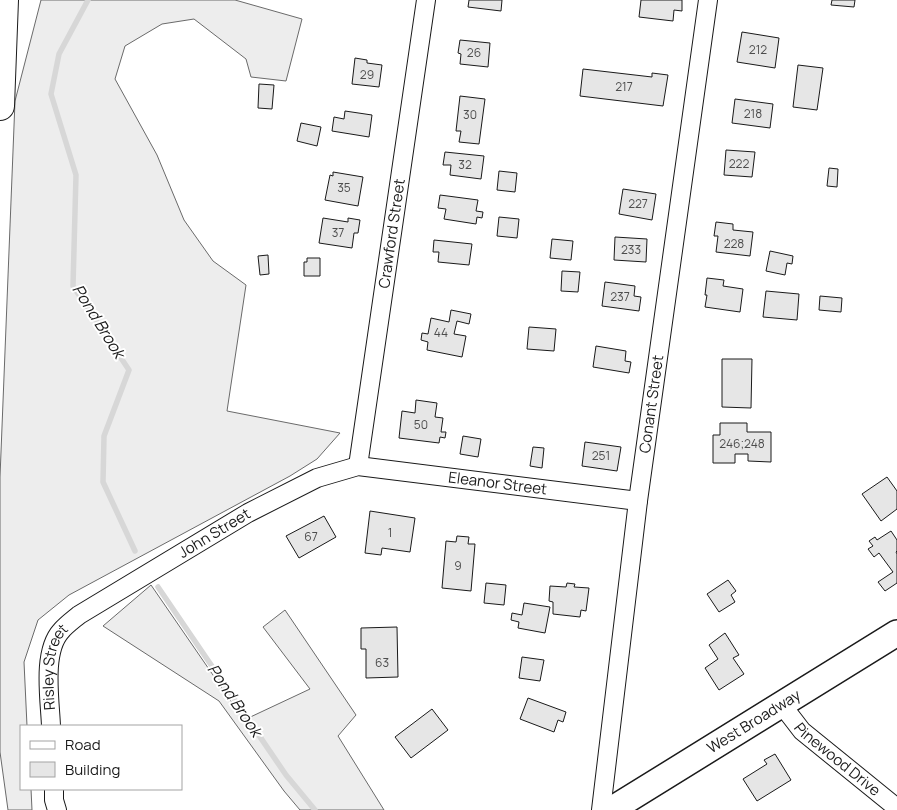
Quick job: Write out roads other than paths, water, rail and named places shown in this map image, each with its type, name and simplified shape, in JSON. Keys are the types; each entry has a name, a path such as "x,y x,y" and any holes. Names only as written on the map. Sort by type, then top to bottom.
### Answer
{"highway":[{"path":"0,106 4,0"}],"main road":[{"name":"West Broadway","path":"611,810 897,633"}],"street":[{"name":"Crawford Street","path":"358,466 426,0"},
{"name":"Conant Street","path":"601,810 638,501 708,0"},
{"name":"Eleanor Street","path":"358,466 638,501"},
{"name":"John Street","path":"79,616 248,513 317,478 358,466"},
{"name":"Risley Street","path":"51,725 48,669 53,644 61,631 79,616"},
{"name":"Pinewood Drive","path":"782,705 802,731 897,808"},
{"path":"54,790 57,810"}],"waterway":[{"name":"Pond Brook","path":"88,0 59,54 51,94 76,175 73,286 129,370 104,436 103,482 135,551"},
{"name":"Pond Brook","path":"158,587 286,775 315,810"}]}
